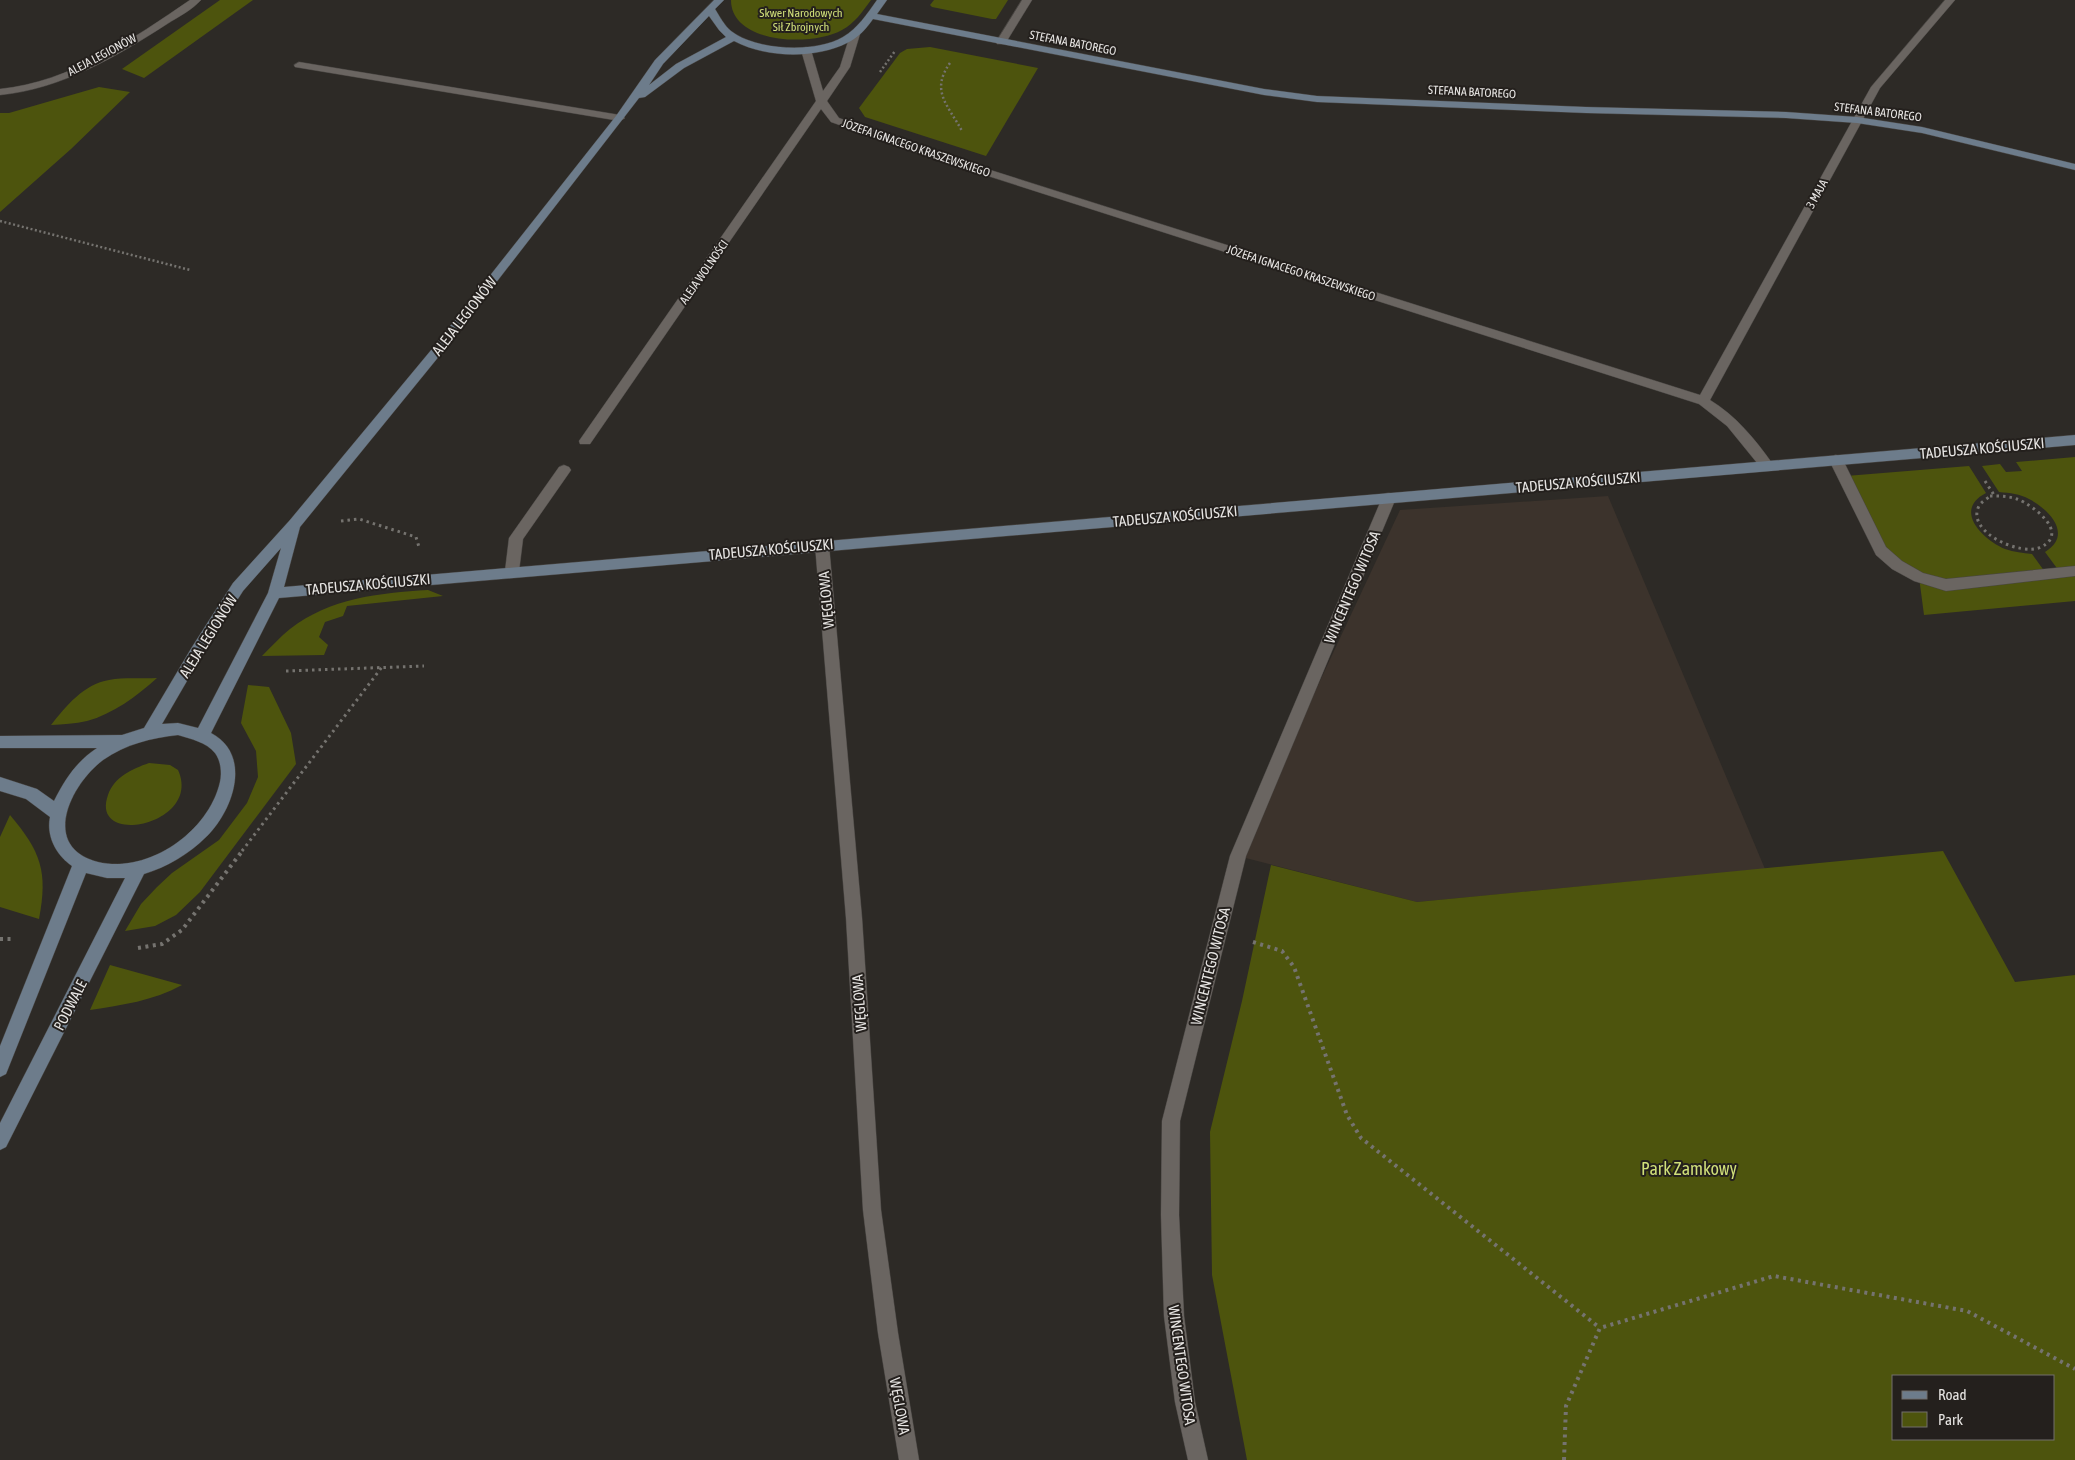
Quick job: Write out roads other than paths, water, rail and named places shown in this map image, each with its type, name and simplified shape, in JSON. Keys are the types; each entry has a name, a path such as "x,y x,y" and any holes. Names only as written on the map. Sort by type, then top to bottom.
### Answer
{"street":[{"name":"ALEJA LEGIONÓW","path":"0,92 31,88 71,74 175,15 196,0"},
{"name":"ALEJA LEGIONÓW","path":"150,731 197,651 238,587 295,524 436,352 620,118 658,62 711,10 718,0"},
{"path":"711,10 719,25 733,37 753,46 778,50 806,50 833,45 855,34 882,0"},
{"path":"1001,42 1027,0"},
{"name":"3 MAJA","path":"1703,402 1876,87 1950,0"},
{"name":"STEFANA BATOREGO","path":"871,16 1264,92 1317,99 1586,110 1786,115 1857,120 1922,130 2075,167"},
{"name":"ALEJA WOLNOŚCI","path":"585,442 659,338 845,66 855,34"},
{"name":"ALEJA LEGIONÓW","path":"630,104 680,66 733,37"},
{"path":"806,50 821,101"},
{"path":"300,65 620,118"},
{"name":"JÓZEFA IGNACEGO KRASZEWSKIEGO","path":"821,101 835,120 939,156 1703,402 1723,413 1741,429 1767,466"},
{"name":"TADEUSZA KOŚCIUSZKI","path":"275,593 512,571 2075,440"},
{"path":"1836,460 1881,551 1897,565 1919,577 1946,585 2075,571"},
{"path":"512,571 516,538 564,470"},
{"name":"WINCENTEGO WITOSA","path":"1198,1460 1185,1402 1174,1316 1170,1215 1170,1121 1238,856 1389,498"},
{"name":"ALEJA LEGIONÓW","path":"202,735 275,593 295,524"},
{"name":"WĘGLOWA","path":"822,545 854,918 872,1210 888,1332 909,1460"},
{"path":"178,729 202,735 220,748 229,767 228,790 216,815 196,838 169,856 138,869 107,871 81,865 63,849 56,828 60,803 74,778 96,756 122,741 150,731 178,729"},
{"path":"0,742 122,741"},
{"path":"0,784 26,790 45,800 58,815"},
{"path":"0,1068 81,865"},
{"name":"PODWALE","path":"0,1141 138,869"}],"park label":[{"name":"Skwer Narodowych Sił Zbrojnych","path":"801,20"},
{"name":"Park Zamkowy","path":"1689,1168"}]}
